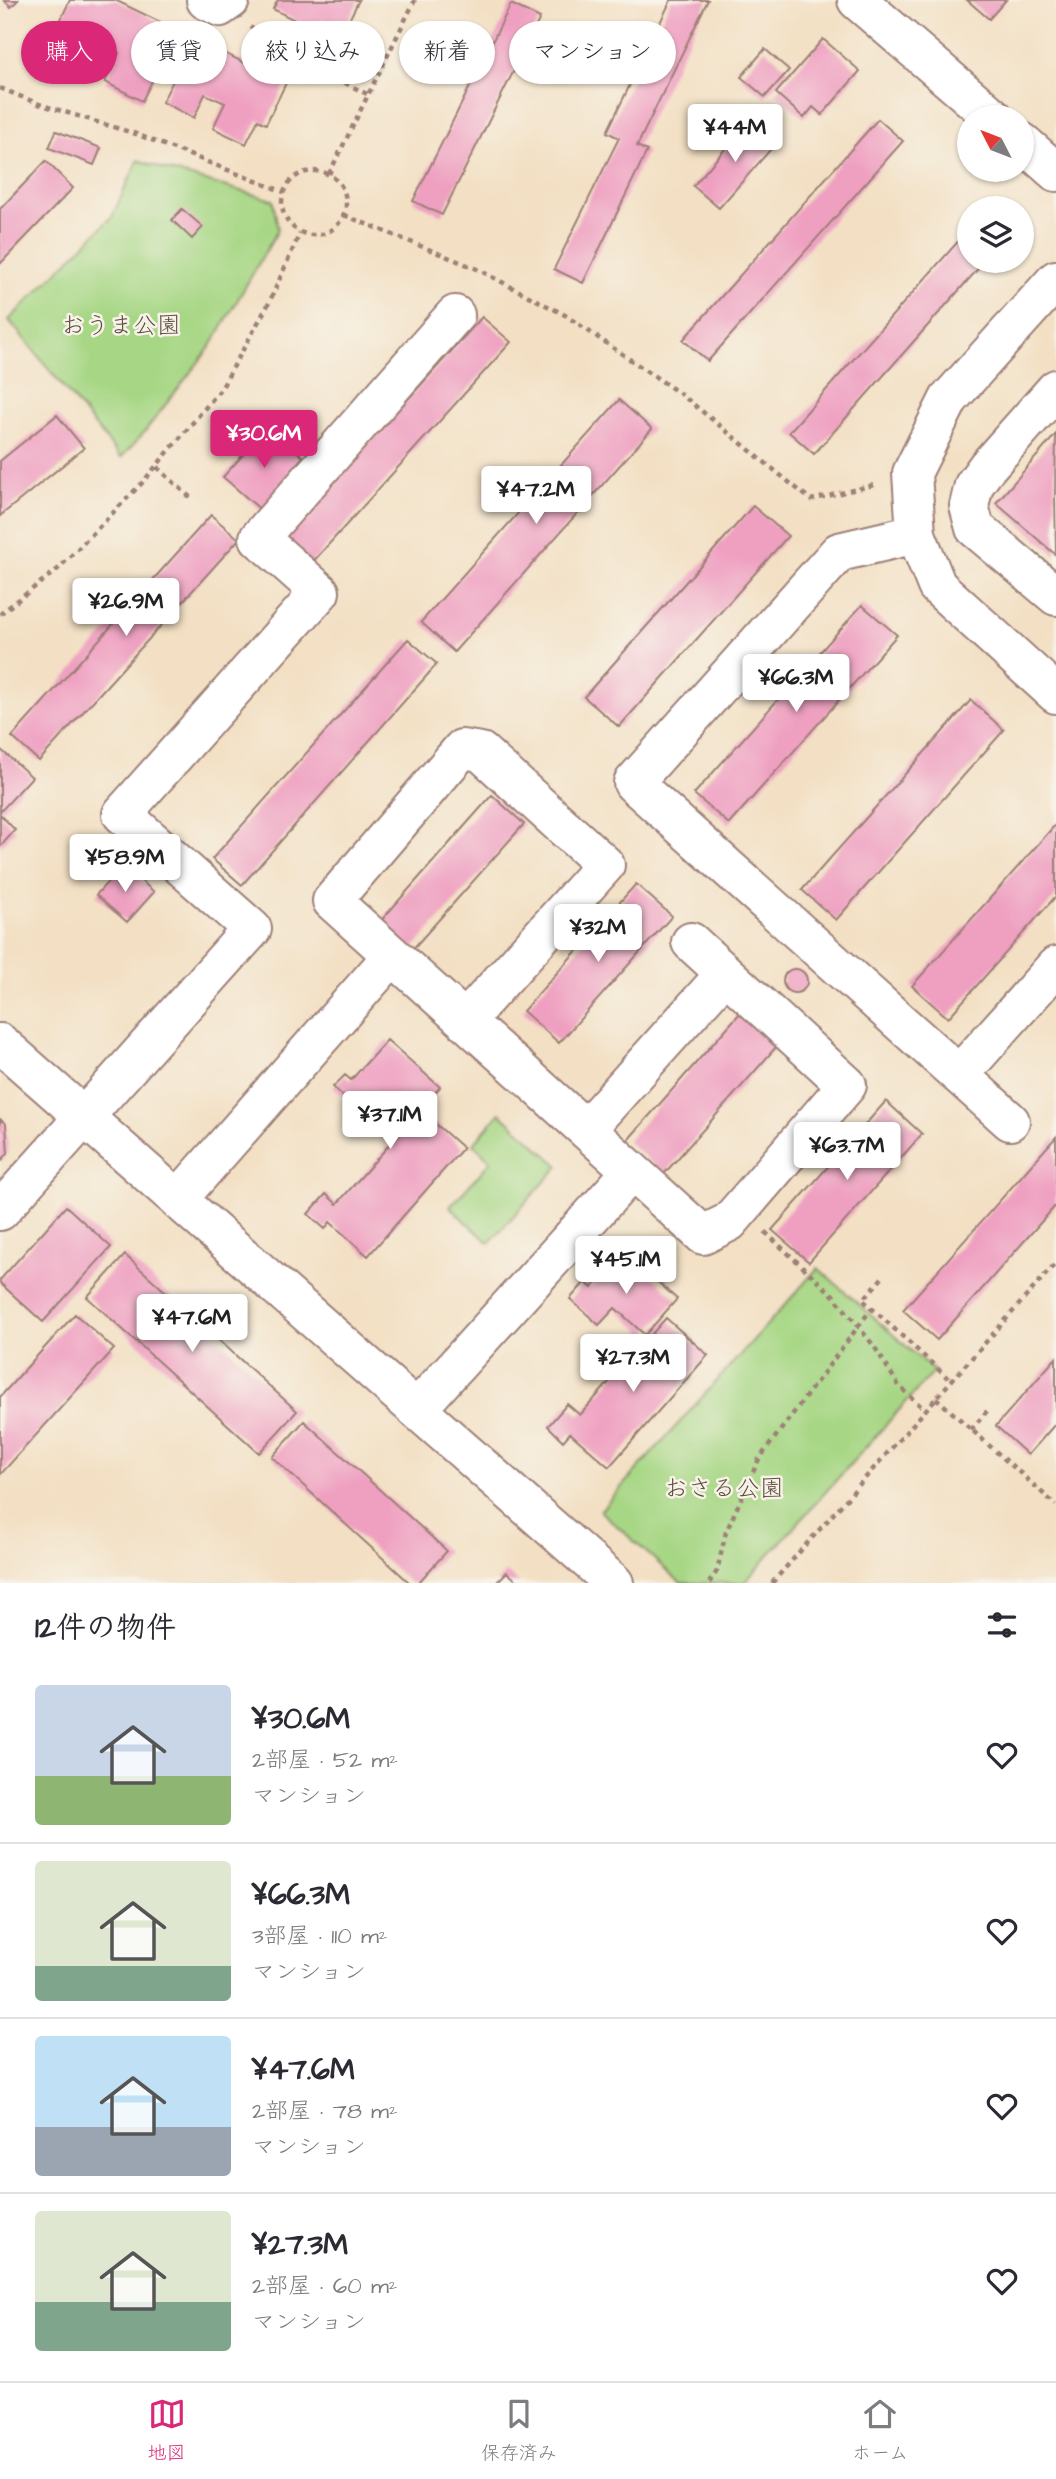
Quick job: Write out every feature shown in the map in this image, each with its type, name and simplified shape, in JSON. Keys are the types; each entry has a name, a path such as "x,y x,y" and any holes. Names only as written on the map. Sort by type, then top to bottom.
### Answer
{"street":[{"path":"857,0 979,105"},
{"path":"1034,153 1056,172"},
{"path":"1056,280 949,399 912,473 916,534 937,586 1056,694"},
{"path":"0,1211 252,929 122,814 320,592 259,538 455,315"},
{"path":"1056,388 987,467 974,485 969,506 975,527 1056,596"},
{"path":"916,534 839,552 633,783 1010,1121"},
{"path":"465,1021 606,864 481,752 462,749 332,901 391,956 703,1235 729,1222 848,1085 691,942"},
{"path":"179,1198 391,956"},
{"path":"959,1075 1056,966"},
{"path":"586,1129 725,974"},
{"path":"0,1043 614,1583"},
{"path":"417,1409 632,1171"}],"path":[{"path":"329,174 415,0"},
{"path":"219,2 298,59 369,95"},
{"path":"0,88 39,104 136,134 284,192"},
{"path":"308,172 329,174 343,187 346,197 344,215 331,231 321,235 300,233 286,220 282,211 284,192 289,182 308,172"},
{"path":"344,215 475,268 565,316 682,395 811,500 856,491 912,473"},
{"path":"0,614 58,569 157,467 221,389 269,303 300,233"},
{"path":"157,467 192,499"},
{"path":"740,1209 833,1295 859,1327 899,1386 925,1410"},
{"path":"772,1583 1056,1263"},
{"path":"882,1278 863,1300 951,1381"},
{"path":"709,1583 717,1571 726,1532 759,1460 872,1308"},
{"path":"936,1398 1056,1505"},
{"path":"971,1430 987,1411"}],"green space":[{"name":"おうま公園","path":"138,160 273,200 278,230 211,346 121,458 9,320 112,217"},
{"path":"500,1113 559,1166 489,1243 450,1207 491,1161 473,1144"},
{"name":"おさる公園","path":"818,1268 934,1371 744,1583 681,1583 600,1511"}],"building":[{"path":"4,0 18,0 11,7"},
{"path":"70,0 115,0 158,21 131,21 131,84 150,84 142,101 109,84 117,84 117,21 60,21"},
{"path":"278,0 359,0 348,21 296,21 273,9"},
{"path":"671,0 708,0 676,66 676,21 661,21"},
{"path":"967,0 1006,0 989,19"},
{"path":"511,4 540,18 539,21 509,21 509,80 442,215 413,201 471,84 495,84 495,36"},
{"path":"823,39 860,71 822,115 813,107 804,118 776,93"},
{"path":"765,49 789,70 765,97 741,77"},
{"path":"227,54 241,61 241,84 286,84 266,124 258,120 246,144 213,128 225,103 205,94 194,118 162,102 171,84 227,84"},
{"path":"630,84 667,84 637,146 647,151 583,283 554,269 619,138 607,132"},
{"path":"751,119 777,142 719,208 693,186"},
{"path":"878,119 903,141 708,361 683,340"},
{"path":"56,131 101,148 94,165 49,148"},
{"path":"46,161 73,188 0,264 0,209"},
{"path":"182,209 203,227 192,239 172,220"},
{"path":"957,243 957,273 974,273 814,454 789,432"},
{"path":"482,317 511,342 310,565 282,539"},
{"path":"619,400 652,429 454,652 421,622"},
{"path":"57,415 84,448 0,516 0,461"},
{"path":"273,430 303,457 292,469 296,473 262,511 223,477 258,438 262,442"},
{"path":"1056,434 1055,494 1056,555 996,503"},
{"path":"753,506 788,536 619,727 584,697"},
{"path":"211,515 239,539 39,761 12,737"},
{"path":"862,605 897,635 729,824 694,794"},
{"path":"408,639 437,664 242,885 212,859"},
{"path":"971,700 1004,730 836,920 802,890"},
{"path":"0,749 32,777 0,812"},
{"path":"492,795 524,824 411,951 379,923"},
{"path":"0,814 15,830 0,847"},
{"path":"1056,824 1056,896 948,1018 912,986"},
{"path":"123,865 154,892 127,922 96,895"},
{"path":"636,884 672,916 559,1043 523,1011"},
{"path":"795,969 804,972 807,981 804,990 795,993 786,990 783,981 786,972"},
{"path":"740,1013 777,1046 664,1174 627,1141"},
{"path":"387,1040 440,1087 420,1110 463,1148 368,1256 330,1222 325,1229 308,1214 326,1194 337,1204 405,1127 372,1098 360,1111 333,1087 345,1075 351,1080"},
{"path":"886,1101 922,1134 809,1262 772,1230"},
{"path":"0,1119 6,1124 8,1153 0,1162"},
{"path":"1056,1137 1056,1205 937,1340 903,1310"},
{"path":"66,1206 111,1247 43,1322 0,1283 0,1280"},
{"path":"624,1252 677,1299 645,1335 615,1308 599,1325 570,1299 585,1282 592,1288"},
{"path":"125,1255 297,1411 259,1453 87,1297"},
{"path":"75,1314 114,1349 0,1475 0,1397"},
{"path":"666,1318 708,1355 609,1467 570,1433 563,1441 548,1426 567,1404 580,1415"},
{"path":"1056,1358 1056,1423 1028,1455 996,1426"},
{"path":"304,1421 447,1551 418,1583 410,1583 272,1457"},
{"path":"507,1572 519,1583 496,1583"}]}
